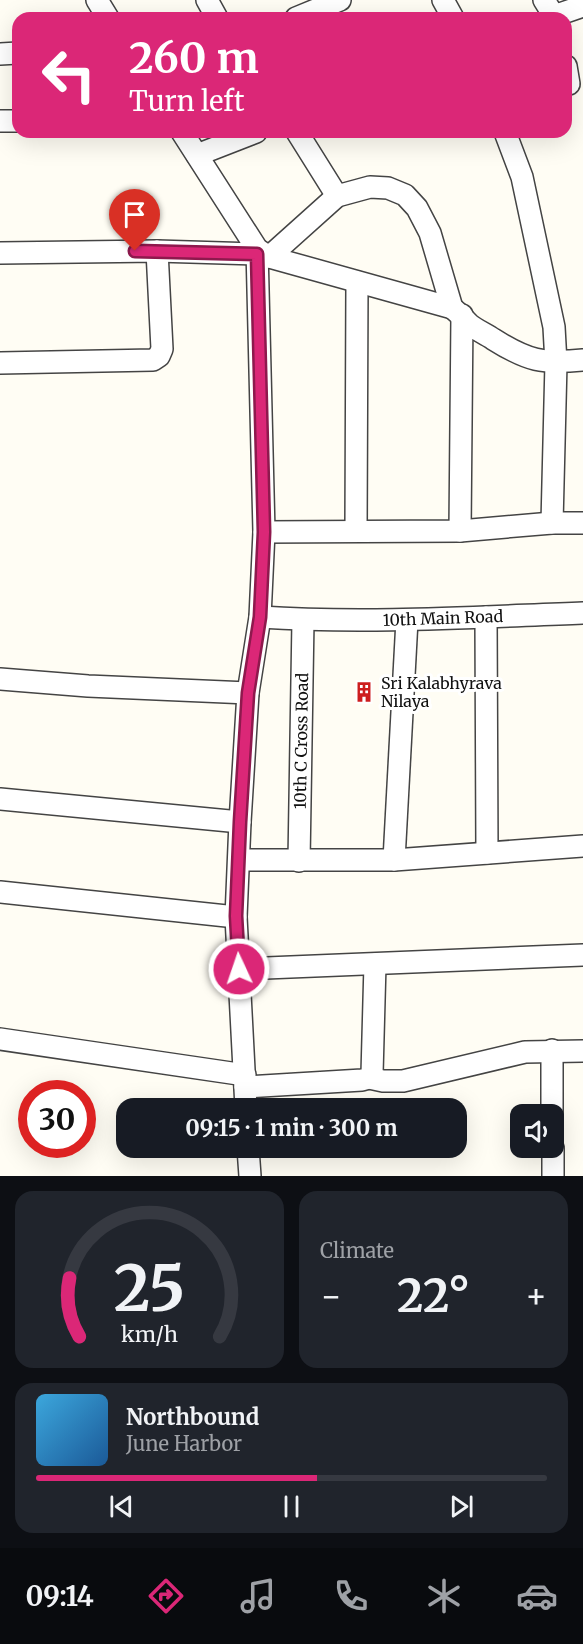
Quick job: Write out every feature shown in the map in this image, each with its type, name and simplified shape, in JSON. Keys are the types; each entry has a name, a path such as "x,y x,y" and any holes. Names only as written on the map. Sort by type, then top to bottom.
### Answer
{"street":[{"path":"311,12 340,0"},
{"path":"551,11 583,6"},
{"path":"186,138 261,253 264,532 260,617 248,693 236,916 246,1098"},
{"path":"197,155 241,138"},
{"path":"301,138 337,196"},
{"path":"507,138 522,177 554,327 556,363 552,523"},
{"path":"261,253 337,196 370,186 388,188 405,195 417,208 430,233 457,312 460,531"},
{"path":"0,253 157,251 261,253 457,312 470,324 517,354 556,363 583,360"},
{"path":"0,363 153,360 159,356 162,349 157,251"},
{"path":"356,531 357,282"},
{"path":"264,532 460,531 552,523 583,523"},
{"name":"10th Main Road","path":"260,617 303,620 406,620 583,613"},
{"path":"486,617 487,853"},
{"name":"10th C Cross Road","path":"299,861 303,620"},
{"path":"394,860 406,620"},
{"path":"0,679 88,686 248,693"},
{"path":"0,799 240,822"},
{"path":"240,860 394,860 583,846"},
{"path":"0,892 236,916"},
{"path":"239,969 583,955"},
{"path":"369,1078 372,1074 375,964"},
{"path":"0,1039 245,1081 369,1078 403,1081 525,1052 583,1051"},
{"path":"552,1050 552,1104"},
{"path":"249,1158 250,1176"},
{"path":"552,1158 552,1176"}],"place":[{"name":"Sri Kalabhyrava Nilaya","path":"364,692"}],"route":[{"path":"135,251 257,254 264,532 260,617 248,693 240,822 236,916 239,969"}]}
